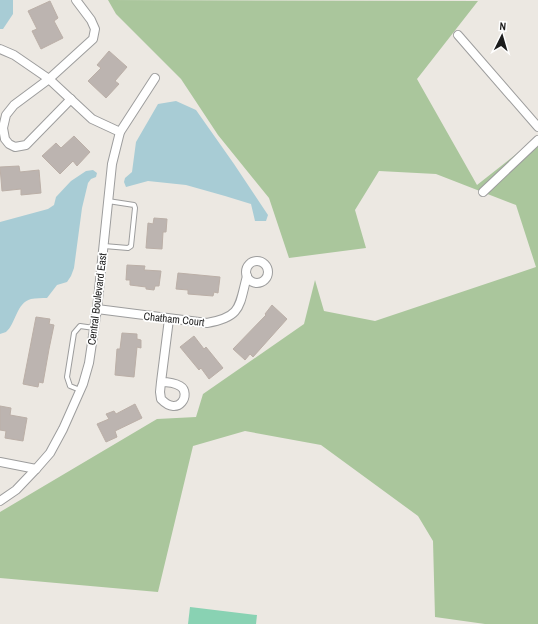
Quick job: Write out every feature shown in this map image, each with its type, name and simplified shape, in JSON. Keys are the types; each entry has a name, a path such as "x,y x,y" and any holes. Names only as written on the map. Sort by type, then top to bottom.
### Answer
{"street":[{"path":"71,99 26,145 15,147 9,144 5,139 3,128 6,115 14,105 49,79 93,39 94,29 91,20 76,0"},
{"path":"458,35 538,127"},
{"path":"0,49 14,55 49,79 92,119 120,132"},
{"name":"Central Boulevard East","path":"0,501 16,490 50,453 63,430 81,391 89,363 97,309 112,164 120,132 156,78"},
{"path":"483,192 538,140"},
{"name":"Chatham Court","path":"97,309 207,323 219,321 230,316 238,308 247,276"},
{"path":"161,382 169,319"},
{"path":"0,462 36,469"}],"lane":[{"path":"104,246 128,248 131,246 135,208 134,205 108,201"},
{"path":"81,391 70,386 67,377 74,333 80,326 94,328"}],"green space":[{"path":"108,0 478,1 417,79 477,185 538,137 538,624 485,624 435,617 433,541 418,516 321,445 245,431 193,446 158,592 0,578 0,512 157,419 196,417 203,394 304,324 315,280 324,311 375,321 536,267 516,205 436,174 379,171 355,210 366,248 289,258 269,198 218,135 181,79 116,14"},
{"path":"190,607 257,615 256,624 188,624"}],"water":[{"path":"0,0 13,0 13,14 3,29 0,29"},
{"path":"176,101 196,110 268,215 266,221 255,221 251,204 186,185 148,181 126,187 124,182 125,178 132,172 136,142 158,104"},
{"path":"93,170 97,173 96,177 91,179 88,183 82,208 74,268 71,276 67,282 57,285 47,298 31,299 26,301 19,309 12,324 6,332 0,334 0,222 48,209 54,205 56,197 71,181 86,171"}],"building":[{"path":"50,1 58,18 54,21 63,38 41,49 32,31 37,29 28,11"},
{"path":"109,51 127,67 115,81 119,84 106,98 88,81 101,68 97,65"},
{"path":"74,136 90,152 77,166 73,161 60,174 42,156 56,143 61,148"},
{"path":"19,166 20,172 39,170 41,193 21,195 21,189 2,191 0,167"},
{"path":"154,218 167,219 166,232 163,232 162,249 146,248 148,223 153,224"},
{"path":"127,265 145,266 144,270 161,271 159,286 155,286 154,290 146,289 146,287 130,285 130,280 126,280"},
{"path":"178,273 220,277 218,293 214,292 213,296 188,294 188,290 176,289"},
{"path":"272,305 287,319 253,357 250,354 245,360 233,349 266,315 265,314"},
{"path":"36,317 50,319 49,324 54,325 43,383 39,382 38,387 23,384"},
{"path":"122,333 137,334 137,339 141,340 141,348 137,347 134,377 115,375 117,349 120,349"},
{"path":"194,336 204,349 206,347 223,368 209,379 201,368 199,370 180,347"},
{"path":"135,404 142,418 115,431 117,437 106,442 97,424 109,419 106,414 114,411 116,414"},
{"path":"0,406 11,408 10,415 27,418 23,441 5,438 6,431 0,430"}]}
